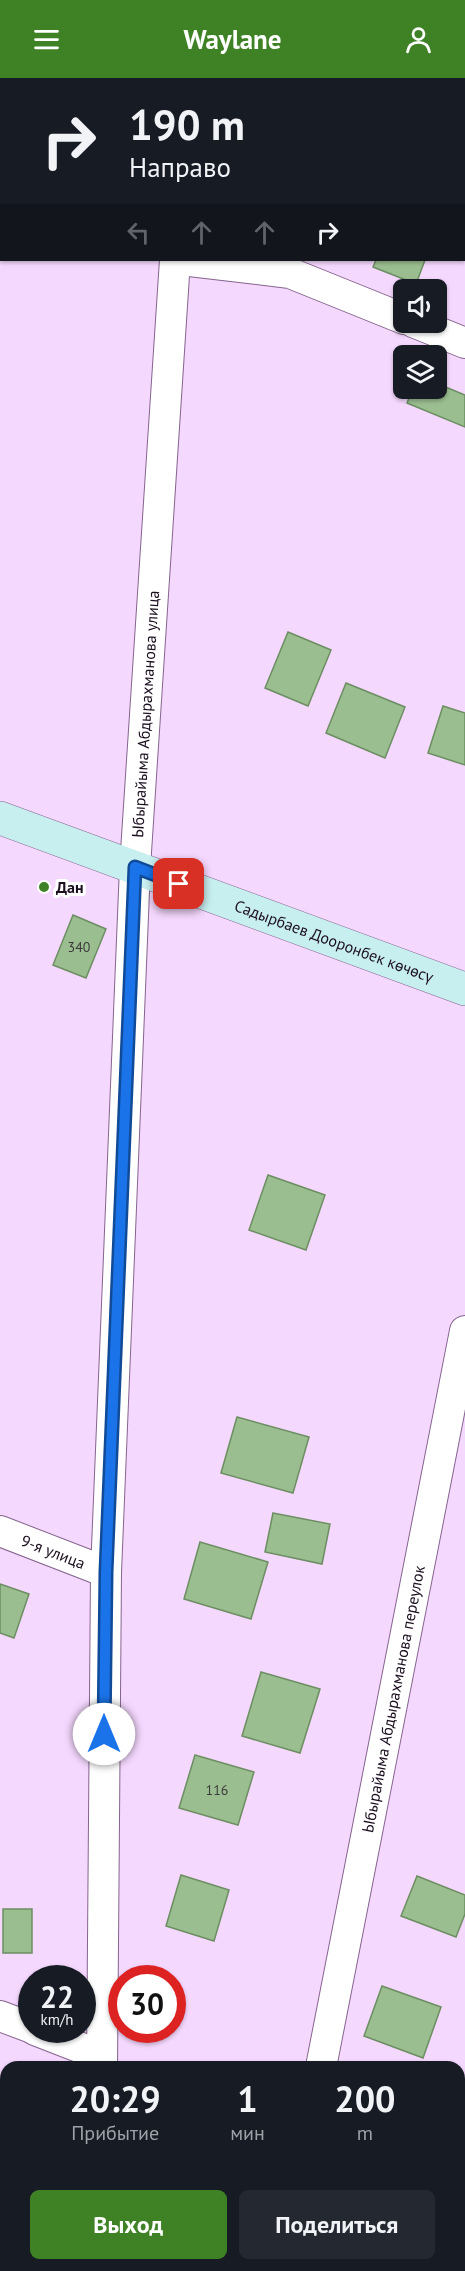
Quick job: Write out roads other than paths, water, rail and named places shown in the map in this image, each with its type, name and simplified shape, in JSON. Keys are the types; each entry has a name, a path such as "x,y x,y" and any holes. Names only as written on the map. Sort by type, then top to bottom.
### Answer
{"main road":[{"name":"Садырбаев Дооронбек көчөсү","path":"0,818 465,990"}],"street":[{"name":"Ыбырайыма Абдырахманова улица","path":"102,2061 106,1572 135,867 175,261"},
{"path":"190,261 290,273 393,315"},
{"path":"440,333 465,343"},
{"name":"Ыбырайыма Абдырахманова переулок","path":"322,2061 465,1331"},
{"name":"9-я улица","path":"0,1531 106,1572"},
{"path":"0,2016 18,2023"},
{"path":"62,2043 100,2061"}],"place":[{"name":"Дан","path":"44,887"}]}
